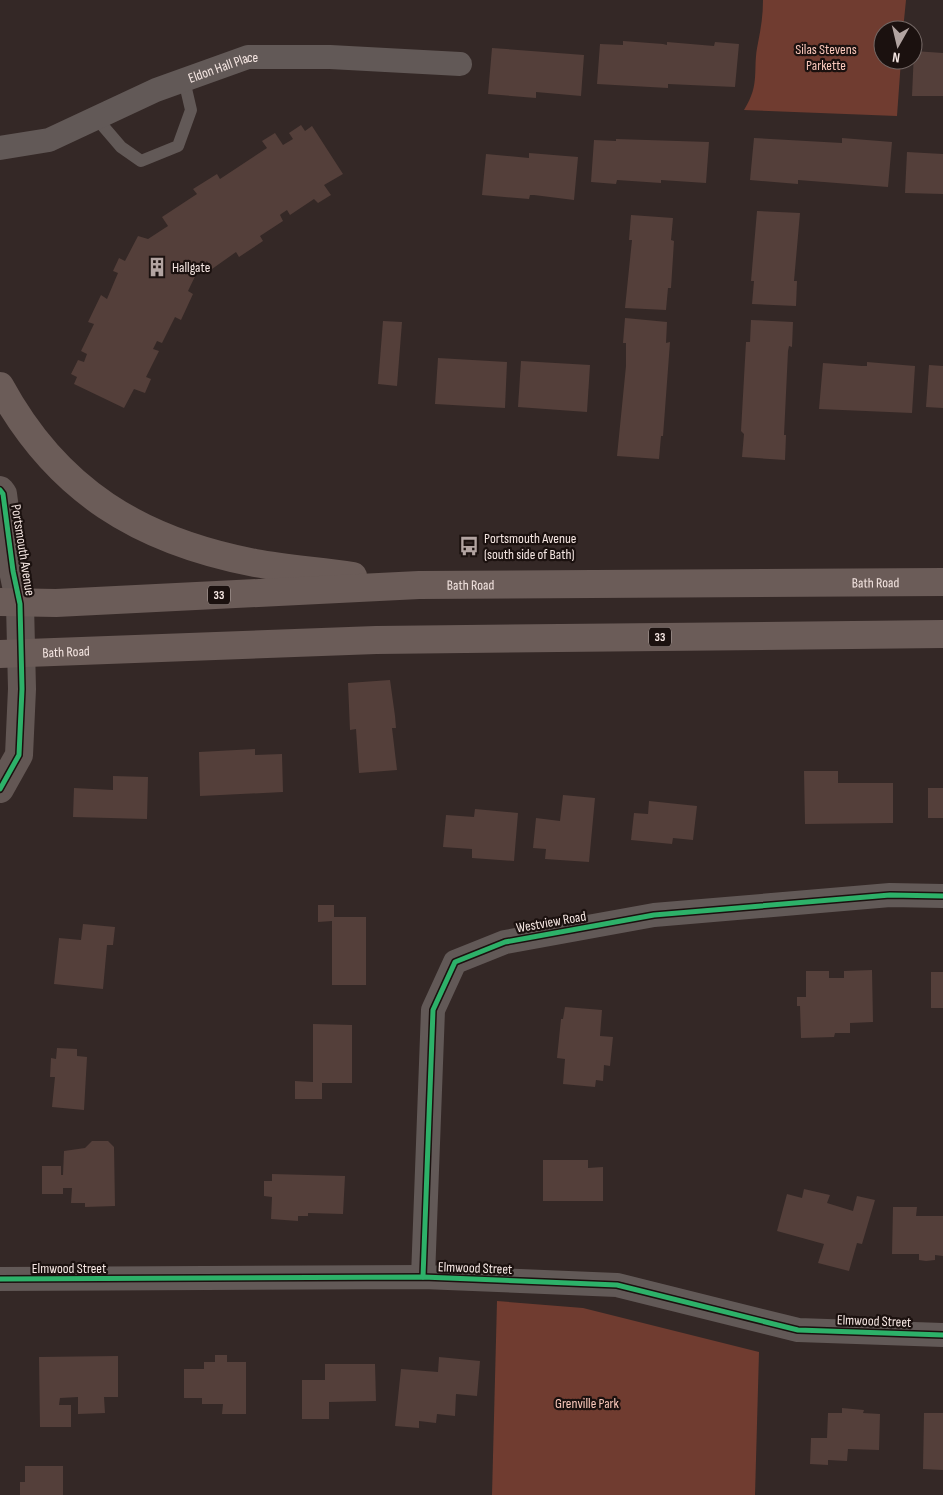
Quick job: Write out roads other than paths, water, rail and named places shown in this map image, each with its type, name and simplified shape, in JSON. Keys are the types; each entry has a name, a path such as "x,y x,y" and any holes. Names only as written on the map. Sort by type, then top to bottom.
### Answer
{"main road":[{"path":"0,386 12,408 58,468 104,506 156,534 255,562 419,585"},
{"name":"Portsmouth Avenue","path":"0,490 3,494 13,571 10,603 11,653 20,754 0,789"},
{"name":"Bath Road","path":"10,603 419,585 943,582"},
{"name":"Bath Road","path":"11,653 376,640 943,634"}],"street":[{"name":"Eldon Hall Place","path":"0,148 50,140 156,90 248,57 330,57 460,64"},
{"name":"Westview Road","path":"423,1277 433,1010 455,962 505,942 654,915 890,895 943,896"},
{"name":"Elmwood Street","path":"0,1279 423,1277 617,1285 798,1330 943,1335"}],"lane":[{"path":"97,119 120,147 141,161 178,146 191,110 184,80"}],"place":[{"name":"Hallgate","path":"157,267"},
{"name":"Portsmouth Avenue (south side of Bath)","path":"469,546"}],"park label":[{"name":"Silas Stevens Parkette","path":"826,58"},
{"name":"Grenville Park","path":"587,1403"}]}
